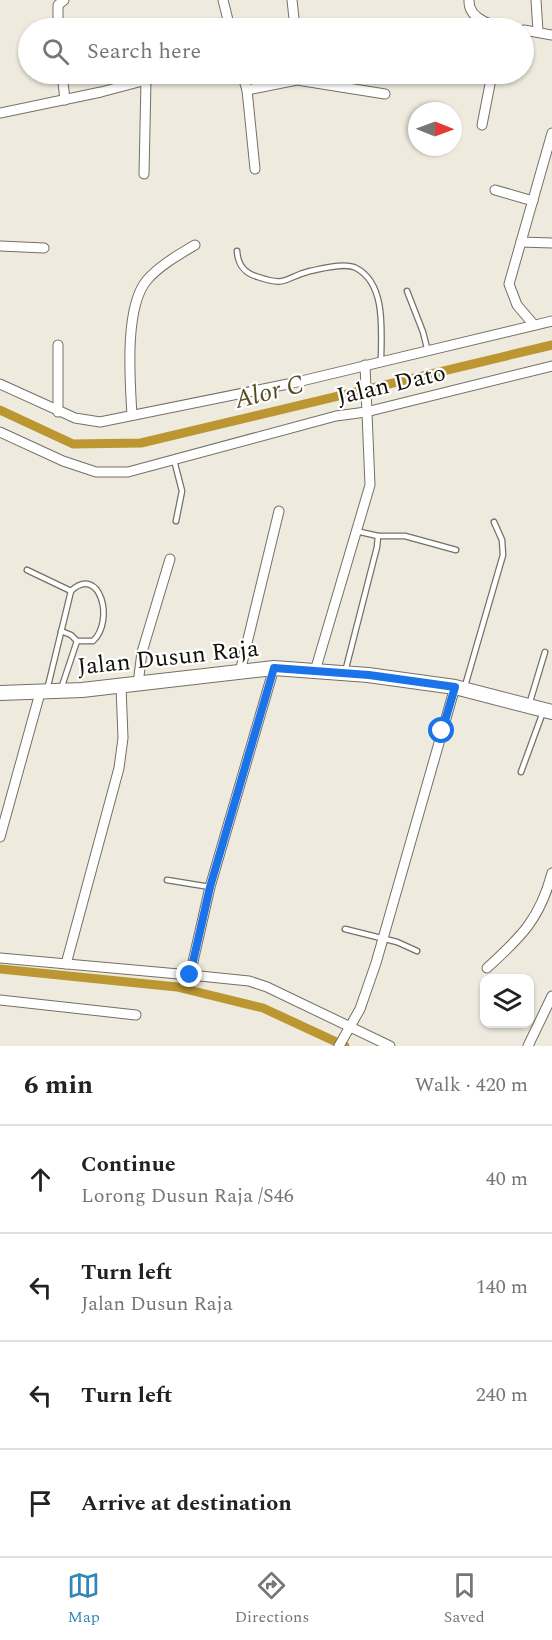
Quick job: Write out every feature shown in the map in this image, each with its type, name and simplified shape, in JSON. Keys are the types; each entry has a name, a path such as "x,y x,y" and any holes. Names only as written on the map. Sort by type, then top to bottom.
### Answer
{"main road":[{"name":"Jalan Dusun Raja","path":"0,693 49,692 121,686 274,668 345,673 460,688 548,711"}],"street":[{"path":"58,18 58,5 64,0"},
{"path":"223,0 228,18"},
{"path":"292,0 294,18"},
{"path":"469,0 471,12 479,18"},
{"path":"536,0 538,31"},
{"path":"534,31 552,35"},
{"path":"63,84 65,100"},
{"path":"0,113 130,84"},
{"path":"144,174 146,84"},
{"path":"245,84 255,168"},
{"path":"247,90 270,84"},
{"path":"333,84 385,94"},
{"path":"482,125 490,84"},
{"path":"534,325 517,305 509,284 552,133"},
{"path":"540,176 552,177"},
{"path":"495,190 533,201"},
{"path":"521,242 552,243"},
{"path":"132,416 130,342 138,296 145,282 159,269 195,245"},
{"path":"0,246 44,248"},
{"path":"0,384 58,412 75,418 100,422 365,368 381,362 552,321"},
{"path":"58,345 58,412"},
{"name":"Jalan Dato","path":"0,432 63,461 96,472 128,472 173,458 336,416 552,366"},
{"path":"315,671 370,485 371,463 365,368"},
{"path":"240,672 279,511"},
{"path":"138,684 142,652 170,560"},
{"path":"190,975 210,887 274,668"},
{"path":"66,964 119,768 123,738 121,686"},
{"path":"339,1046 364,1000 460,688"},
{"path":"0,837 2,822 49,692"},
{"path":"487,968 521,937 537,916 552,873"},
{"path":"0,958 249,981 267,987 349,1031 390,1046"},
{"path":"528,1046 552,996"},
{"path":"0,1000 136,1015"}],"lane":[{"path":"237,251 238,261 247,274 277,283 309,272 346,266 356,267 370,281 377,295 381,326 381,362"},
{"path":"407,291 421,326 428,352"},
{"path":"173,458 182,491 176,521"},
{"path":"460,688 503,555 502,540 494,522"},
{"path":"356,531 378,536 405,536 456,550"},
{"path":"345,673 378,536"},
{"path":"27,570 71,591"},
{"path":"49,692 61,631 71,591 78,586 91,586 104,601 101,624 95,639 89,643 77,641 61,631"},
{"path":"49,692 77,641"},
{"path":"529,705 545,652"},
{"path":"521,772 548,711"},
{"path":"167,880 210,887"},
{"path":"345,929 404,944 417,951"}],"waterway":[{"name":"Alor C","path":"0,410 73,444 141,443 552,345"},
{"path":"0,969 177,987 263,1008 345,1046"}],"route":[{"path":"190,975 197,936 210,887 274,668 369,675 455,687 442,731"}]}
